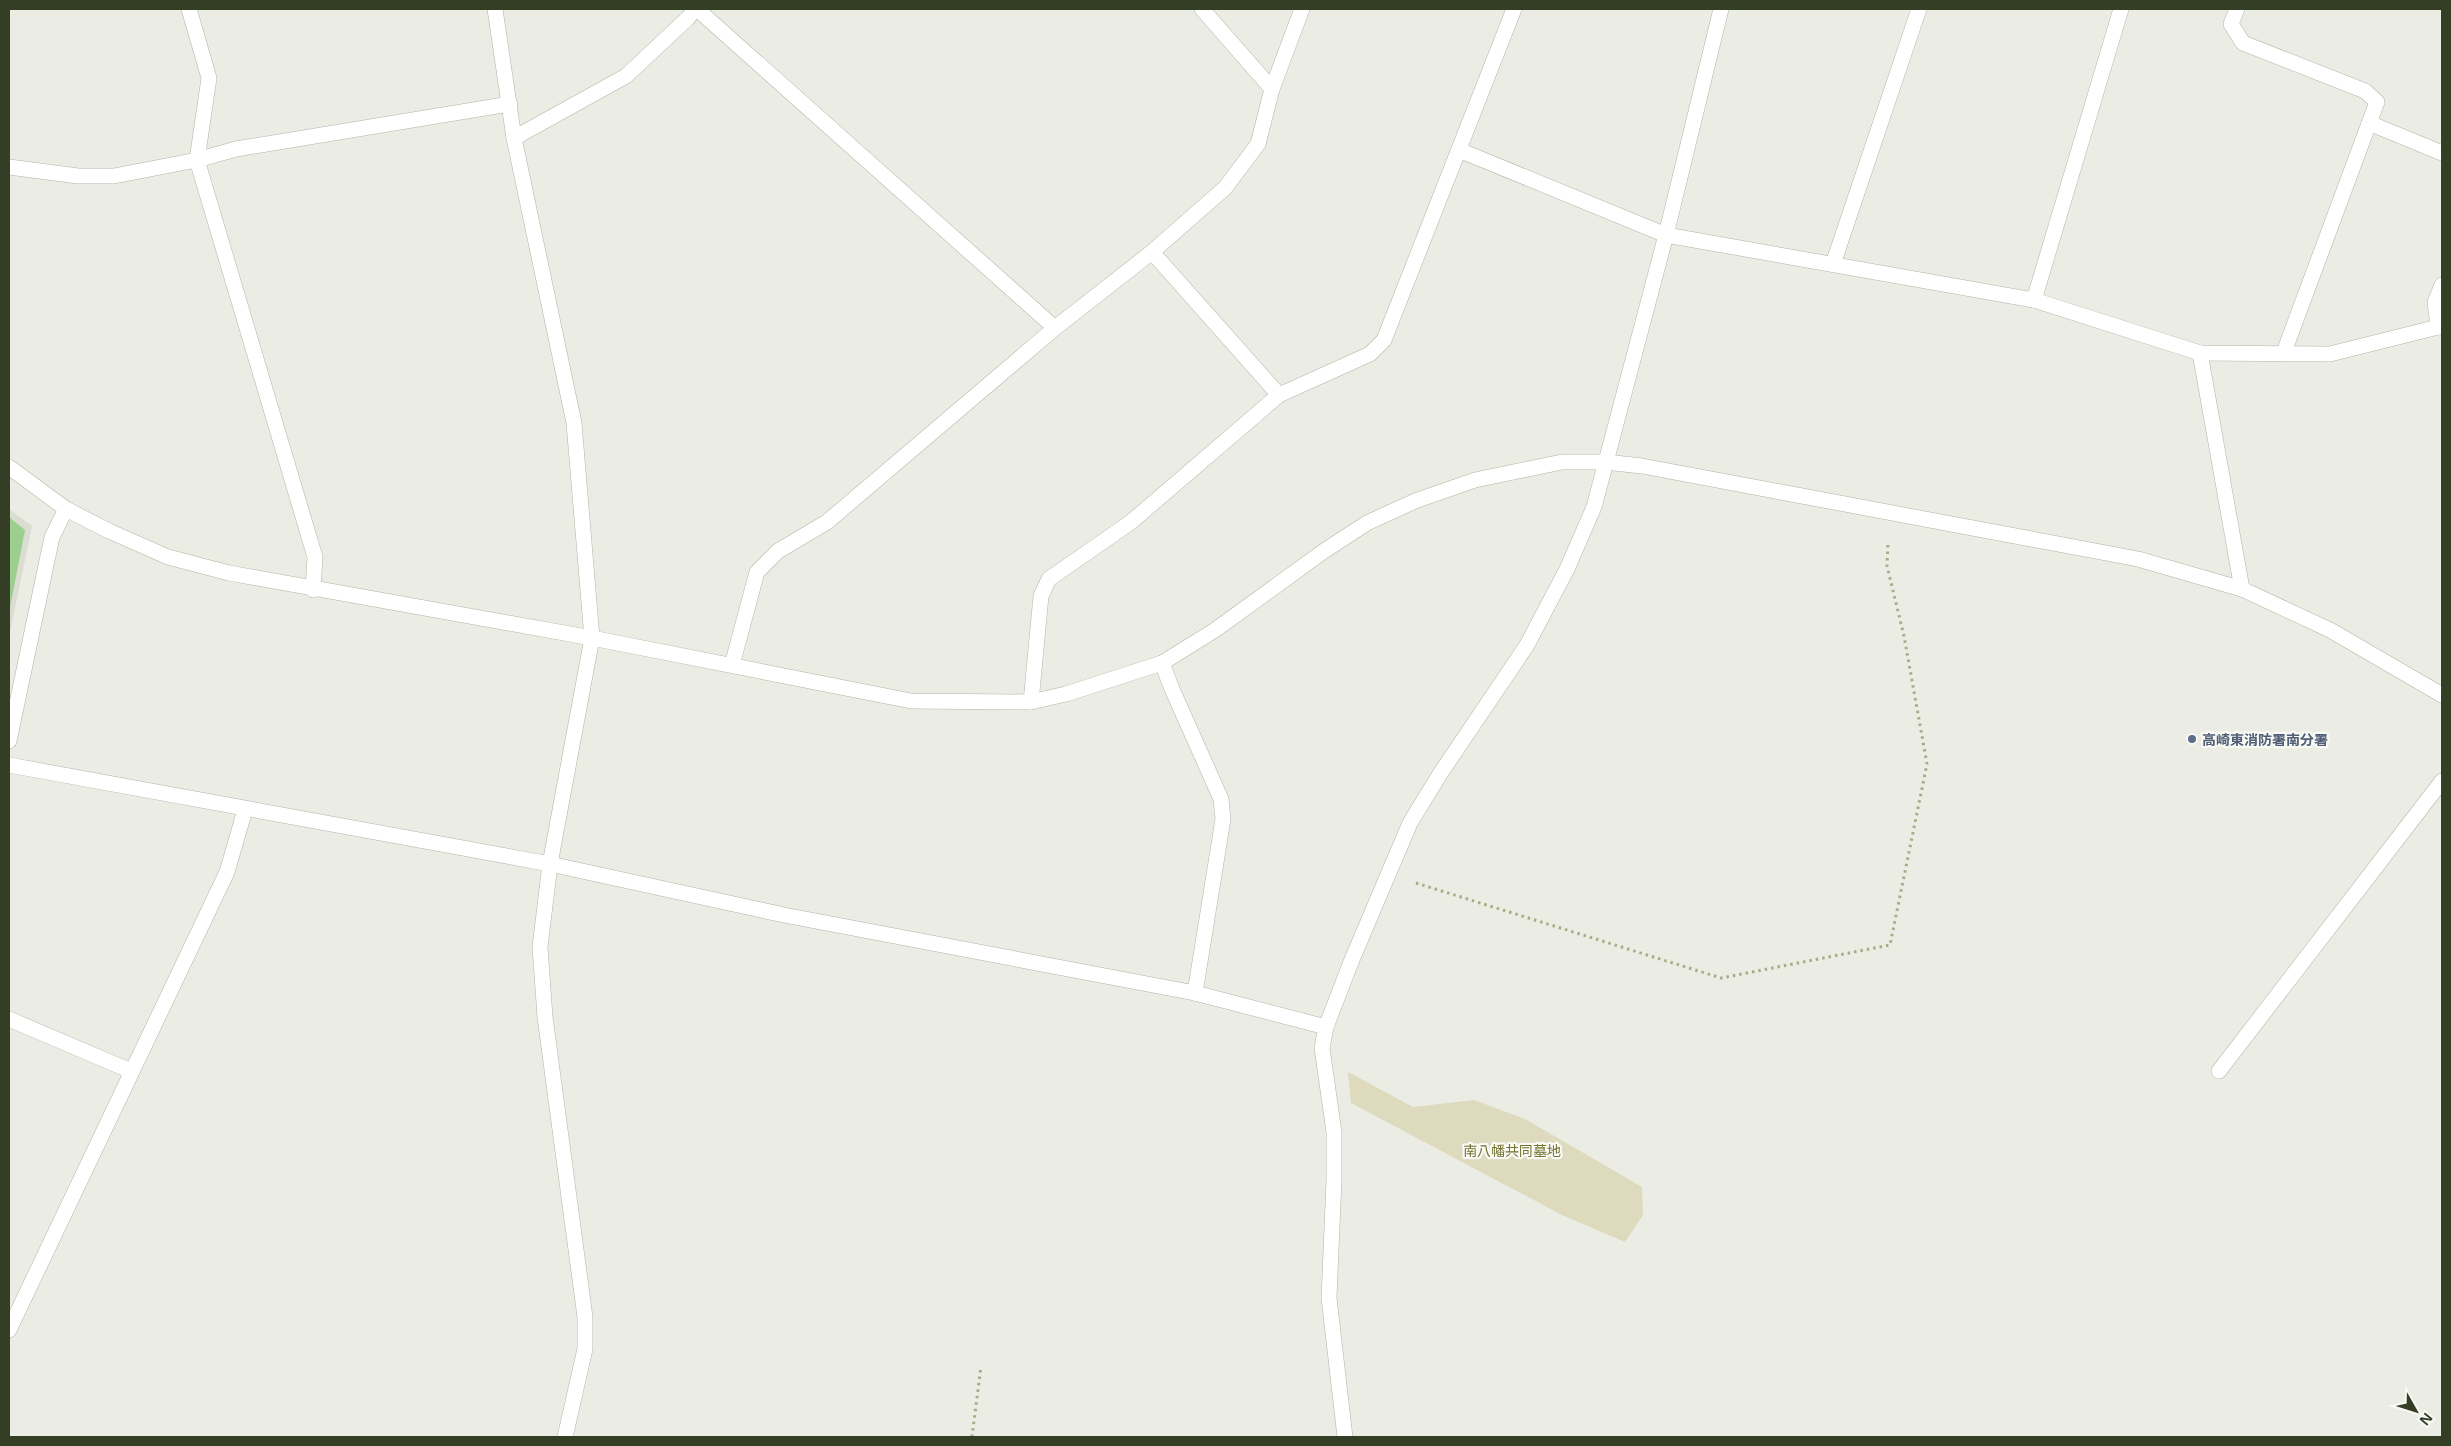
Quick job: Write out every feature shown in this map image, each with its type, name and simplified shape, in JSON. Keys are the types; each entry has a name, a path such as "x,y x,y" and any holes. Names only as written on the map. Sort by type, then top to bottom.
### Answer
{"street":[{"path":"189,9 209,78 197,160 315,556 313,590"},
{"path":"495,9 514,138 574,423 592,638 550,864 540,948 545,1017 585,1317 585,1349 566,1437"},
{"path":"514,138 626,76 696,9 1055,328"},
{"path":"1202,9 1272,89"},
{"path":"732,665 757,572 778,551 827,522 1055,328 1152,252 1225,188 1258,144 1272,89 1302,9"},
{"path":"1031,702 1041,596 1050,579 1132,522 1279,395 1370,354 1384,340 1514,9"},
{"path":"1345,1437 1329,1298 1334,1132 1322,1048 1326,1027 1351,962 1410,823 1440,774 1527,645 1567,569 1594,507 1666,235 1721,9"},
{"path":"1833,264 1919,9"},
{"path":"2034,300 2121,9"},
{"path":"2237,9 2231,24 2243,43 2365,91 2377,102 2284,352"},
{"path":"9,167 78,176 114,176 197,160 236,149 510,104"},
{"path":"2369,124 2442,153"},
{"path":"1459,150 1666,235 2034,300 2200,353 2284,352 2330,354 2440,327 2435,302 2442,285"},
{"path":"1152,252 1279,395"},
{"path":"2200,353 2242,590"},
{"path":"9,467 66,510 168,557 229,573 313,590 592,638 911,700 1031,702 1066,694 1162,663 1215,630 1324,551 1367,523 1415,501 1475,480 1521,470 1562,462 1605,462 1642,466 2138,559 2242,590 2330,630 2442,696"},
{"path":"9,741 52,537 66,510"},
{"path":"1162,663 1221,799 1223,819 1195,993"},
{"path":"9,765 245,810 550,864 784,915 1195,993 1326,1027"},
{"path":"2219,1071 2442,781"},
{"path":"9,1330 227,872 245,810"},
{"path":"9,1018 131,1071"}],"path":[{"path":"1388,874 1721,978 1890,945 1927,764 1904,636 1887,566 1889,513"},
{"path":"972,1437 981,1366"}],"shaded area":[{"path":"9,509 32,526 9,637"},
{"path":"9,517 25,530 9,613"}],"green space":[{"name":"南八幡共同墓地","path":"1348,1072 1413,1107 1474,1100 1525,1119 1642,1187 1643,1215 1625,1242 1562,1215 1351,1103"}],"place":[{"name":"高崎東消防署南分署","path":"2192,739"}]}
